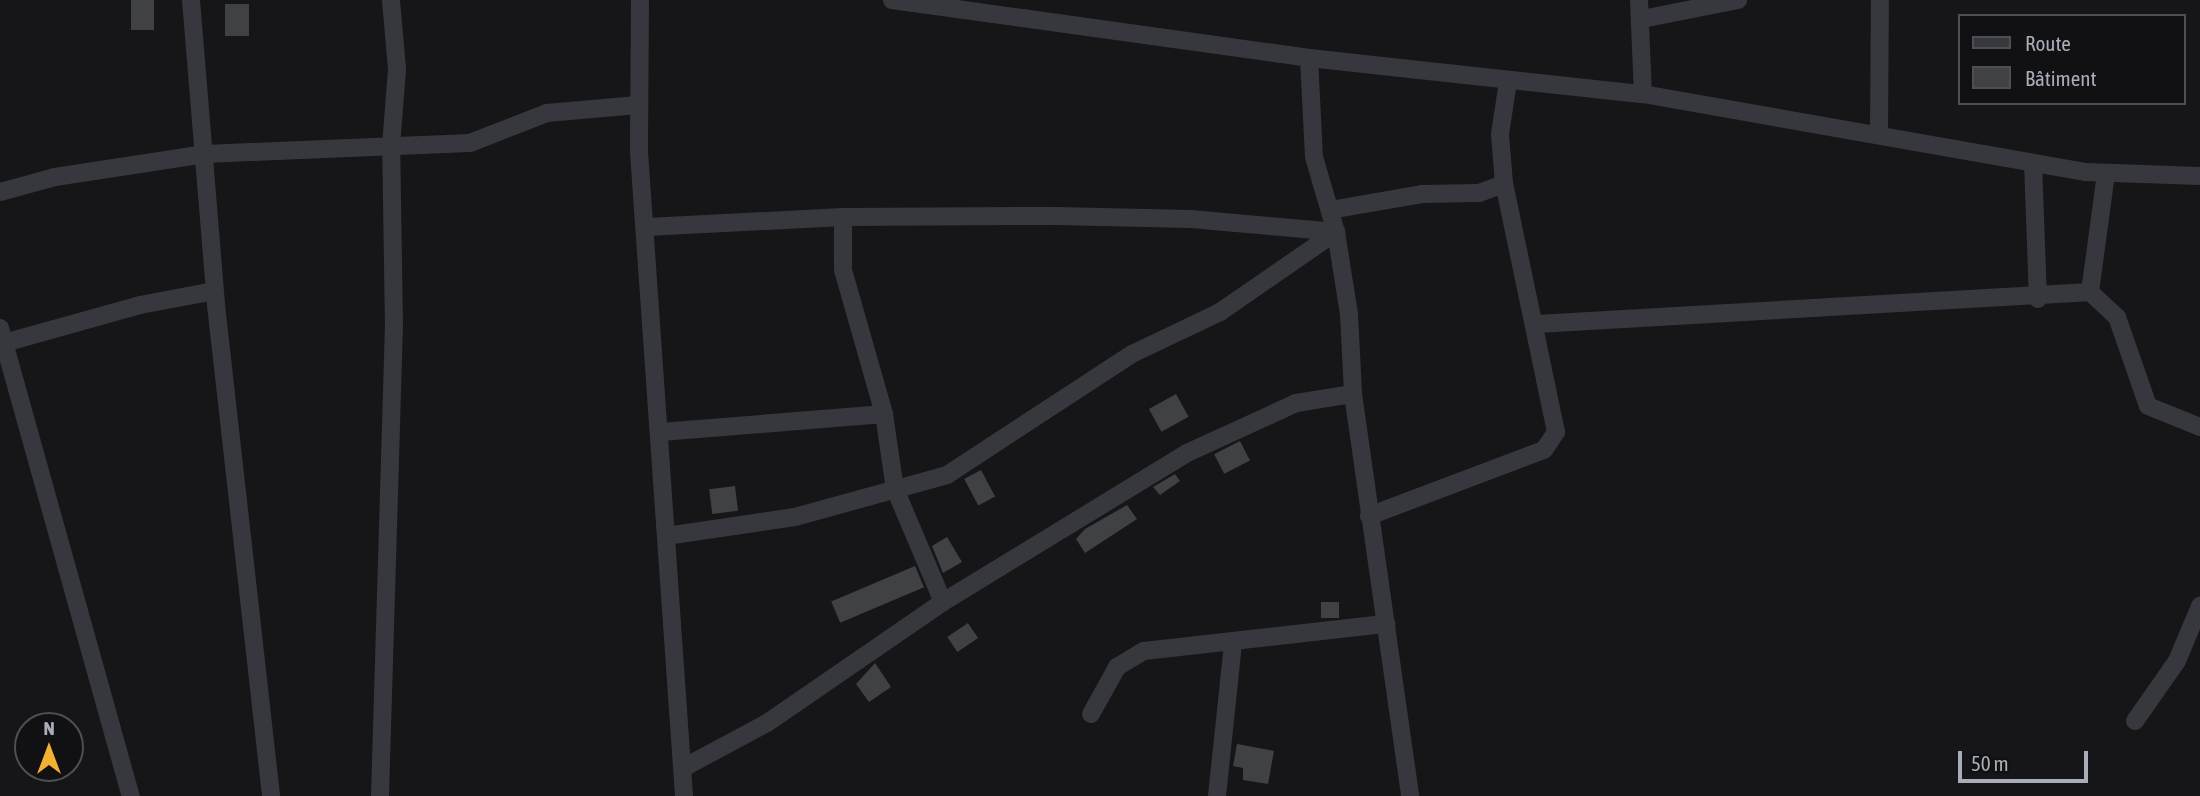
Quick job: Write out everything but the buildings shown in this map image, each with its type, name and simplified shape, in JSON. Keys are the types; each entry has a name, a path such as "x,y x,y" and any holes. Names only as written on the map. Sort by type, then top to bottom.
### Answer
{"street":[{"path":"191,0 214,291 271,796"},
{"path":"380,796 394,327 391,146 397,69 391,0"},
{"path":"640,0 638,105 684,796"},
{"path":"892,0 1309,58 1508,82 1643,94 1879,132 2033,163 2106,174 2199,175"},
{"path":"1639,0 1642,19 1643,94"},
{"path":"1642,19 1738,0"},
{"path":"1879,132 1880,0"},
{"path":"1309,58 1314,157 1336,232 1349,314 1353,394 1368,516 1410,796"},
{"path":"1368,516 1544,450 1556,432 1555,411 1537,324 1504,184 1500,134 1508,82"},
{"path":"0,192 55,177 205,154 470,143 547,113 638,105"},
{"path":"2033,163 2038,299"},
{"path":"2090,292 2106,174"},
{"path":"1330,210 1422,194 1479,193 1504,184"},
{"path":"647,227 843,217 1191,219 1336,232"},
{"path":"843,217 843,270 884,414 895,489 943,602"},
{"path":"666,536 795,517 947,475 1132,354 1220,312 1336,232"},
{"path":"131,796 2,335 214,291"},
{"path":"1537,324 2038,299 2090,292"},
{"path":"2090,292 2117,317 2148,406 2200,427"},
{"path":"683,768 767,723 943,602 1187,453 1296,402 1353,394"},
{"path":"661,432 884,414"},
{"path":"2135,721 2178,661 2200,606"},
{"path":"1091,714 1128,657 1233,644 1246,638 1386,624"},
{"path":"1217,796 1233,644"}]}
